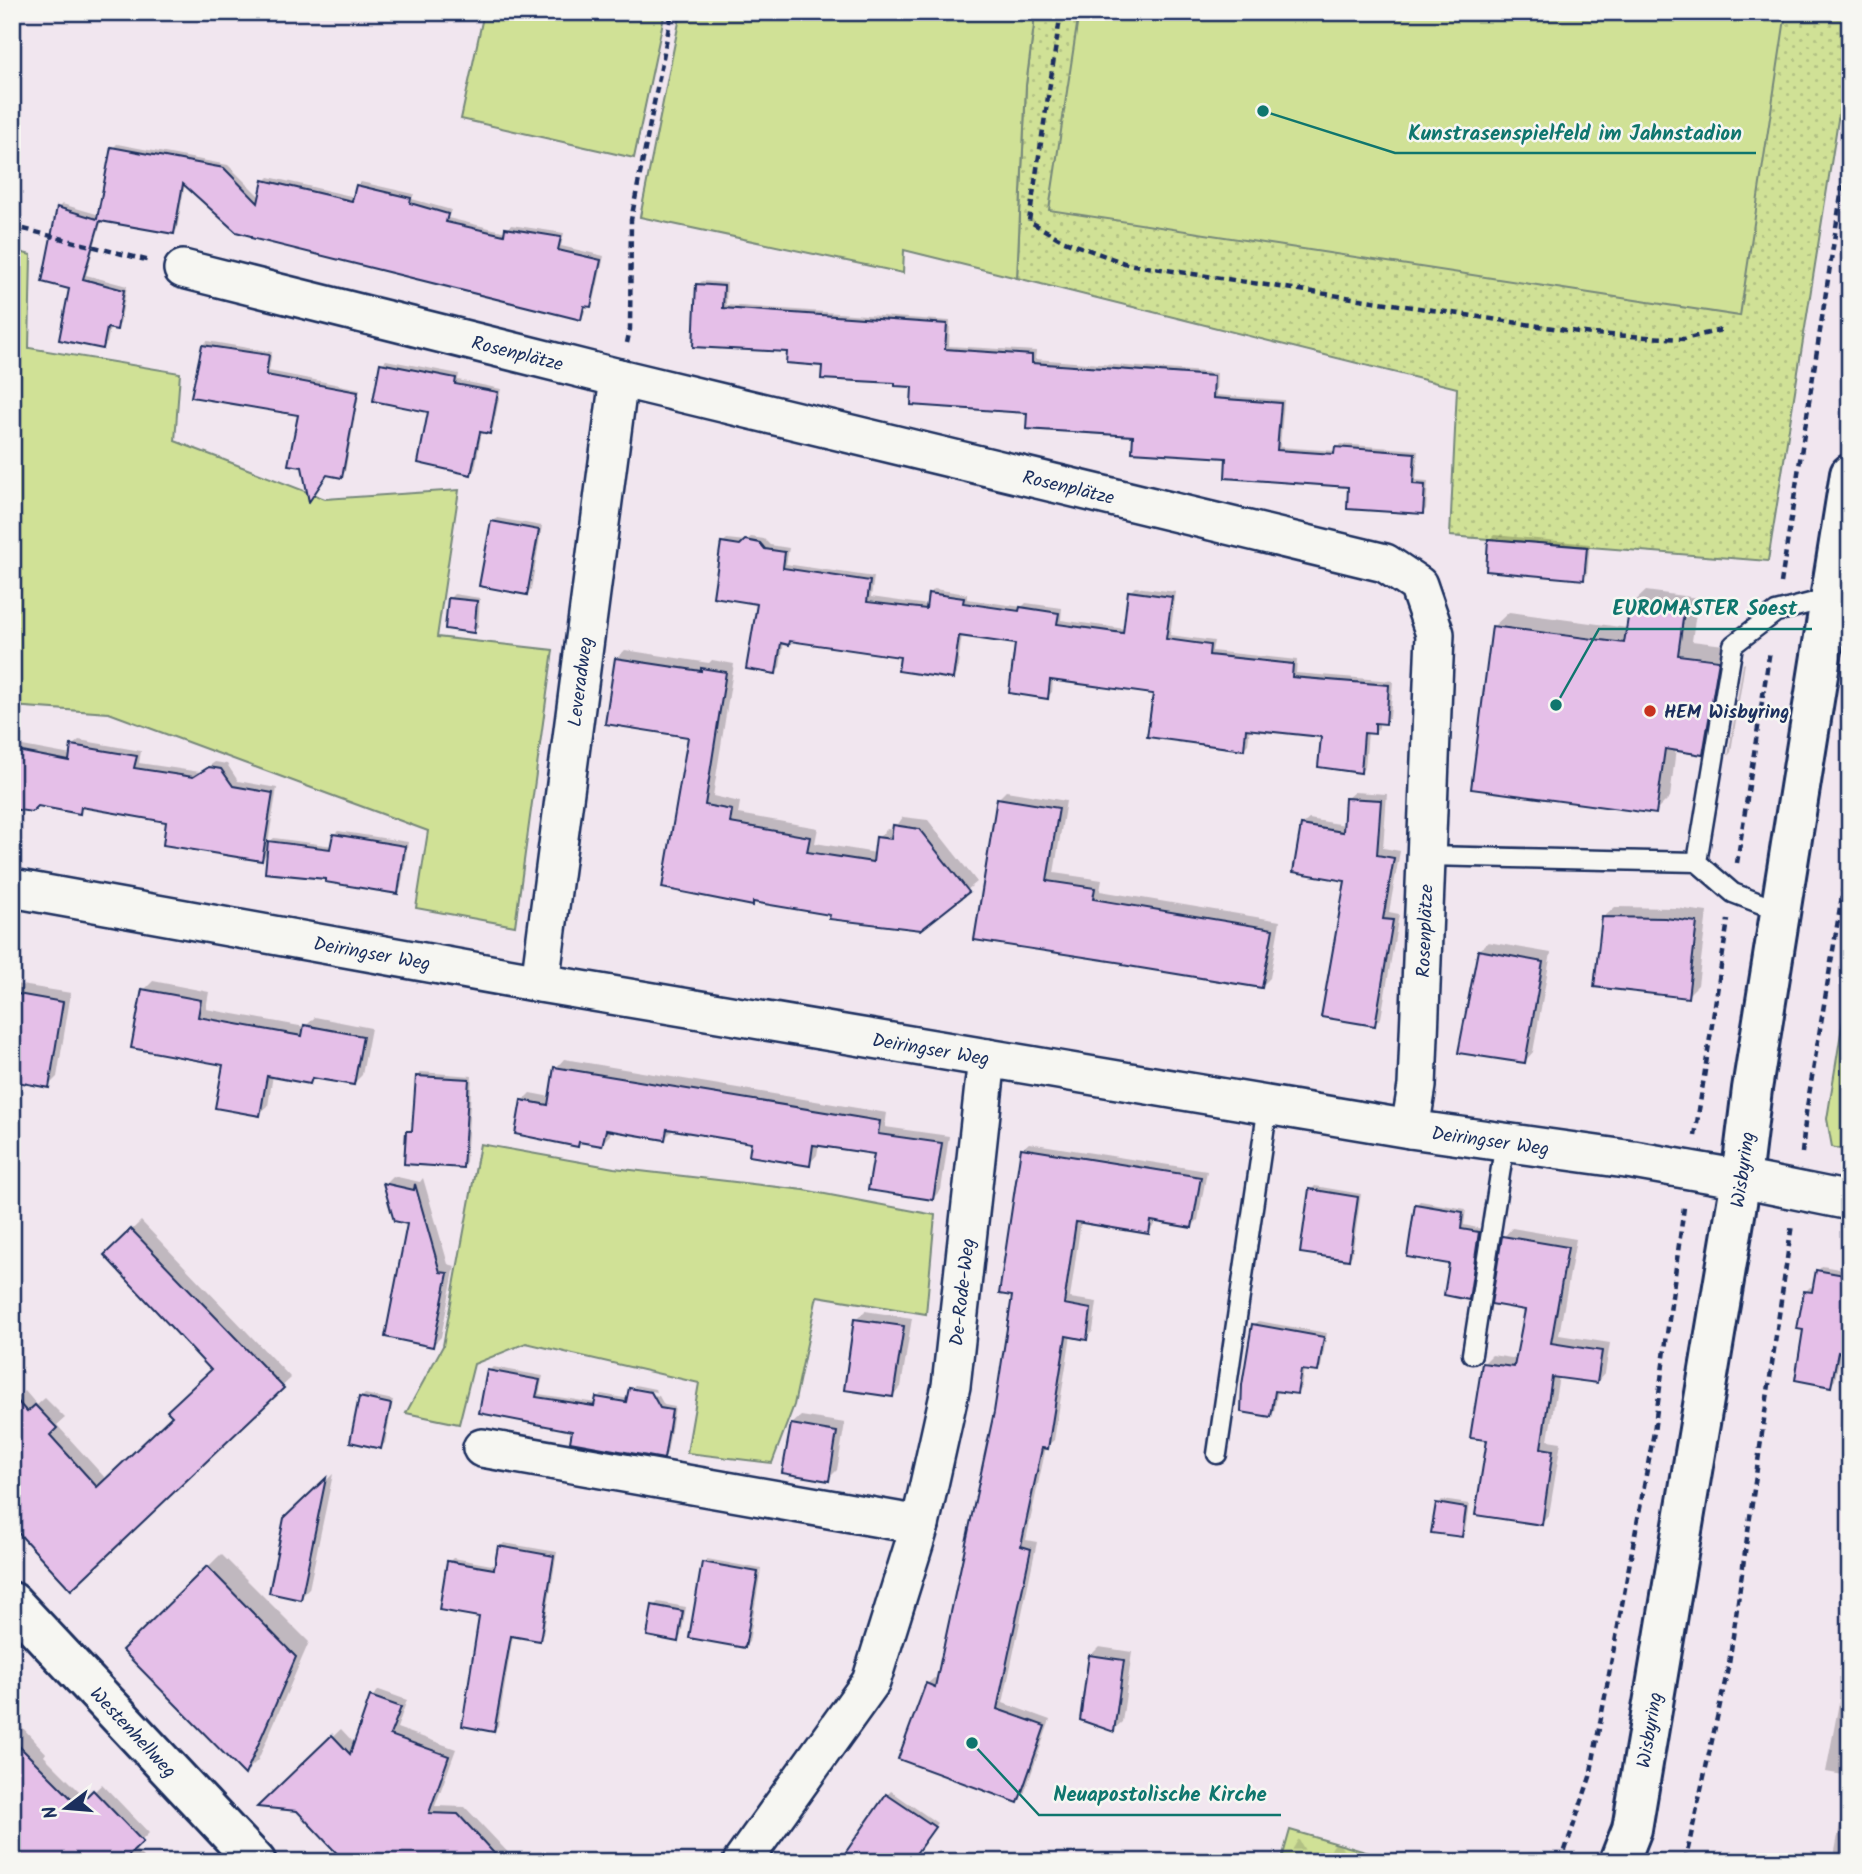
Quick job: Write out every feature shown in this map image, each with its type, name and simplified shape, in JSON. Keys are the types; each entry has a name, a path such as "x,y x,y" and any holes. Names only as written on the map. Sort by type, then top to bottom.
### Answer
{"main road":[{"name":"Wisbyring","path":"1619,1862 1632,1829 1741,1179 1752,1089 1850,474"},
{"name":"Westenhellweg","path":"12,1602 256,1862"}],"street":[{"name":"Rosenplätze","path":"183,269 1385,564 1418,585 1435,634 1417,1086 1409,1129"},
{"name":"Leveradweg","path":"540,983 619,378"},
{"name":"Deiringser Weg","path":"12,888 540,983 1409,1129 1633,1160 1850,1201"},
{"name":"De-Rode-Weg","path":"742,1862 871,1682 920,1525 951,1385 987,1058"},
{"path":"482,1448 920,1525"}],"lane":[{"path":"1697,862 1733,645 1776,612 1830,598"},
{"path":"1426,856 1697,862 1732,893 1780,911"},
{"path":"1217,1454 1268,1105"},
{"path":"1472,1354 1505,1142"}],"path":[{"path":"619,378 630,329 631,220 673,12"},
{"path":"1061,12 1029,221 1062,240 1127,264 1592,334 1684,339 1726,328"},
{"path":"12,226 183,269"},
{"path":"1685,1862 1729,1664 1798,1191 1806,1113 1850,848"},
{"path":"1561,1862 1590,1777 1620,1618 1654,1433 1689,1171"}],"green space":[{"path":"484,12 665,12 634,158 461,119"},
{"path":"681,12 1034,12 1026,85 1017,278 904,250 903,273 640,217"},
{"path":"1034,12 1850,12 1850,44 1768,561 1450,536 1457,388 1017,278 1026,85"},
{"path":"1079,12 1786,12 1740,316 1049,210"},
{"path":"12,250 31,255 29,348 180,373 175,441 325,499 459,490 437,637 553,650 515,926 416,908 428,831 109,713 12,706"},
{"path":"1850,977 1850,1152 1832,1147 1827,1119"},
{"path":"480,1144 614,1168 804,1190 935,1215 926,1314 817,1296 794,1405 772,1463 687,1453 699,1383 526,1343 474,1364 459,1424 406,1413 443,1346"},
{"path":"1290,1830 1400,1862 1281,1862"}],"building":[{"path":"111,147 224,168 258,203 263,180 352,201 356,185 411,198 410,203 448,214 446,222 504,235 505,228 561,237 558,250 601,260 591,307 584,306 581,320 251,238 236,232 183,184 174,234 100,221 83,279 124,290 117,330 107,328 103,349 59,340 69,289 42,282 57,207 97,219"},
{"path":"696,284 724,286 723,308 947,324 945,349 1032,355 1032,363 1214,376 1213,398 1281,403 1277,450 1334,454 1335,447 1415,453 1413,484 1425,485 1423,514 1347,509 1348,487 1225,478 1226,458 1132,452 1133,436 1026,429 1027,413 911,405 912,387 895,386 895,383 821,379 822,366 786,363 787,352 693,347"},
{"path":"202,345 269,355 266,375 358,392 342,478 327,475 309,502 302,467 288,465 298,415 191,397"},
{"path":"380,363 456,378 455,384 498,392 490,434 480,432 471,475 418,463 428,412 373,401"},
{"path":"491,521 539,530 527,595 479,586"},
{"path":"1488,539 1587,547 1584,580 1486,571"},
{"path":"745,540 760,543 765,549 785,552 783,568 870,581 867,602 926,609 928,593 964,598 963,603 1019,611 1020,607 1059,613 1057,624 1123,633 1128,591 1172,597 1166,639 1210,645 1209,655 1293,664 1292,677 1389,685 1386,724 1375,723 1375,734 1364,733 1361,773 1318,767 1321,737 1246,729 1244,750 1147,737 1153,694 1050,680 1048,699 1009,693 1015,644 959,636 953,679 898,671 900,657 790,641 789,645 781,643 776,674 746,669 757,604 713,597 721,542 740,545"},
{"path":"448,598 477,601 474,633 445,629"},
{"path":"1630,605 1684,612 1678,655 1719,660 1703,755 1665,749 1656,814 1471,789 1492,626 1624,643"},
{"path":"615,658 701,671 701,668 726,672 705,805 732,810 730,823 810,837 807,852 873,862 876,837 891,839 893,825 919,829 969,892 921,930 829,919 830,915 753,902 753,906 662,888 688,737 605,724"},
{"path":"71,745 137,756 134,768 193,777 209,767 221,769 233,786 273,793 262,861 163,845 166,822 81,807 80,814 38,806 32,812 12,809 12,750 69,761"},
{"path":"997,798 1059,808 1047,881 1095,888 1093,899 1273,929 1262,988 974,940"},
{"path":"1345,798 1381,800 1377,855 1394,858 1383,919 1393,920 1375,1026 1321,1017 1345,881 1293,872 1301,825 1343,832"},
{"path":"333,834 405,846 398,894 325,882 325,879 265,873 268,841 330,849"},
{"path":"1602,917 1665,918 1697,922 1688,998 1594,987"},
{"path":"1478,950 1543,962 1525,1063 1458,1053"},
{"path":"142,989 201,1000 198,1017 302,1036 304,1025 363,1036 354,1085 312,1078 310,1084 267,1076 260,1116 215,1108 223,1065 131,1048"},
{"path":"12,993 63,1002 49,1088 12,1081"},
{"path":"554,1067 880,1121 878,1134 942,1143 933,1200 868,1190 874,1154 813,1145 810,1166 749,1156 751,1143 667,1129 665,1140 606,1130 602,1146 579,1142 578,1147 515,1134 521,1100 548,1105"},
{"path":"416,1076 469,1079 463,1168 404,1164 406,1131 412,1131"},
{"path":"1021,1148 1201,1177 1192,1228 1151,1221 1149,1234 1076,1222 1064,1304 1091,1309 1087,1340 1066,1336 1048,1449 1042,1448 1021,1546 1031,1549 997,1709 1045,1726 1018,1803 898,1759 926,1683 935,1687 994,1412 1012,1296 999,1294"},
{"path":"383,1183 414,1190 415,1184 440,1272 448,1273 433,1347 385,1337 407,1224 394,1221"},
{"path":"1309,1189 1358,1197 1349,1260 1300,1253"},
{"path":"1415,1204 1463,1212 1461,1229 1479,1232 1469,1300 1444,1295 1449,1264 1407,1257"},
{"path":"131,1229 284,1388 71,1590 12,1526 12,1395 27,1412 35,1405 57,1428 50,1435 97,1487 172,1416 167,1411 211,1370 104,1255"},
{"path":"1502,1236 1568,1247 1551,1343 1602,1351 1597,1383 1552,1377 1541,1448 1553,1450 1542,1525 1475,1515 1487,1440 1470,1438 1482,1363 1514,1367 1525,1310 1491,1304"},
{"path":"1816,1270 1850,1276 1850,1354 1838,1352 1831,1387 1795,1380 1803,1330 1797,1329 1804,1291 1812,1292"},
{"path":"854,1319 904,1326 893,1397 844,1390"},
{"path":"1252,1324 1324,1337 1318,1372 1301,1370 1297,1394 1275,1391 1271,1417 1241,1412 1242,1385"},
{"path":"487,1370 540,1380 536,1397 594,1406 596,1397 626,1402 629,1388 651,1392 660,1408 672,1410 664,1459 570,1442 572,1431 479,1413"},
{"path":"359,1397 391,1404 381,1449 350,1442"},
{"path":"791,1424 837,1432 829,1481 782,1473"},
{"path":"326,1478 301,1600 269,1593 284,1518"},
{"path":"1436,1503 1466,1508 1462,1537 1431,1533"},
{"path":"498,1546 554,1556 540,1641 511,1636 494,1732 462,1726 479,1617 439,1610 447,1561 494,1569"},
{"path":"702,1562 758,1572 745,1648 689,1638"},
{"path":"207,1566 296,1657 245,1775 122,1650"},
{"path":"652,1605 683,1611 678,1642 647,1636"},
{"path":"1089,1655 1124,1660 1114,1732 1080,1720"},
{"path":"370,1696 401,1707 390,1735 449,1756 429,1813 458,1814 502,1862 345,1862 297,1811 257,1807 332,1735 350,1754"},
{"path":"12,1739 78,1805 93,1790 143,1842 122,1862 12,1862"},
{"path":"886,1794 935,1827 910,1862 839,1862"}],"place":[{"name":"Kunstrasenspielfeld im Jahnstadion","path":"1263,111"},
{"name":"EUROMASTER Soest","path":"1556,705"},
{"name":"HEM Wisbyring","path":"1650,711"},
{"name":"Neuapostolische Kirche","path":"972,1743"}]}
